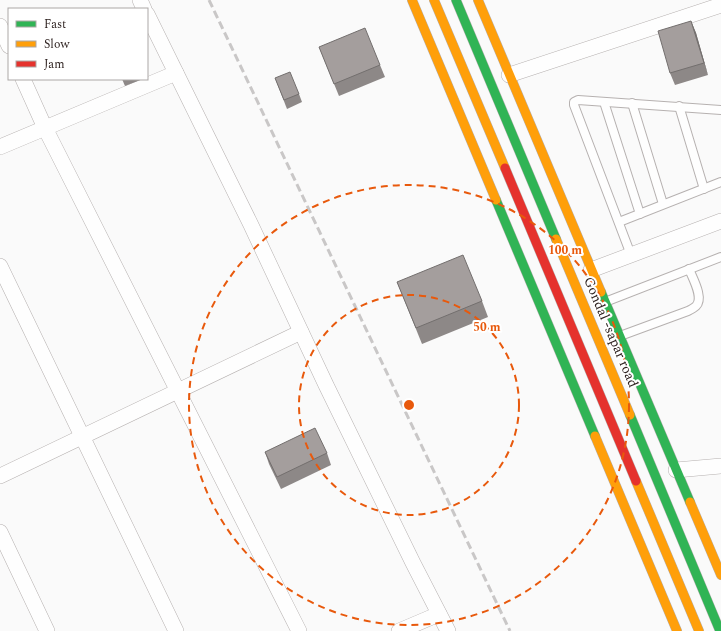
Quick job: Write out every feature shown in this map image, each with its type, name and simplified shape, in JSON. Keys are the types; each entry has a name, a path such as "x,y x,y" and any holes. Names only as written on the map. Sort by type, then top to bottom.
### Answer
{"main road":[{"path":"412,0 677,631"},
{"path":"434,0 699,631"},
{"name":"Gondal -sapar road","path":"456,0 720,631"},
{"path":"478,0 604,302 721,575"}],"street":[{"path":"509,75 721,5"},
{"path":"148,16 251,224 375,485 448,631"},
{"path":"0,26 8,44"},
{"path":"0,147 176,73"},
{"path":"23,80 44,128 299,631"},
{"path":"591,270 721,221"},
{"path":"0,266 176,631"},
{"path":"0,476 302,332"},
{"path":"676,470 721,466"},
{"path":"0,532 47,631"},
{"path":"399,631 439,614"}],"lane":[{"path":"631,255 574,102 578,100 721,110"},
{"path":"604,102 640,214"},
{"path":"632,103 663,204"},
{"path":"679,106 704,188"},
{"path":"619,222 721,182"},
{"path":"604,302 721,257"},
{"path":"619,336 688,311 696,306 699,300 698,292 689,270"}],"building":[{"path":"691,21 704,63 670,73 658,31"},
{"path":"365,28 380,65 334,84 319,47"},
{"path":"290,72 299,94 284,100 275,78"},
{"path":"463,255 482,301 416,328 397,282"},
{"path":"315,428 327,453 277,477 265,452"}],"railway":[{"path":"209,0 510,631"}],"traffic: fast":[{"path":"456,0 556,239"},
{"path":"496,200 595,436"},
{"path":"601,292 690,502"},
{"path":"630,415 720,631"}],"traffic: slow":[{"path":"412,0 496,200"},
{"path":"434,0 505,168"},
{"path":"478,0 601,292"},
{"path":"556,239 630,415"},
{"path":"595,436 677,631"},
{"path":"636,481 699,631"},
{"path":"690,502 721,575"}],"traffic: jam":[{"path":"505,168 636,481"}]}
